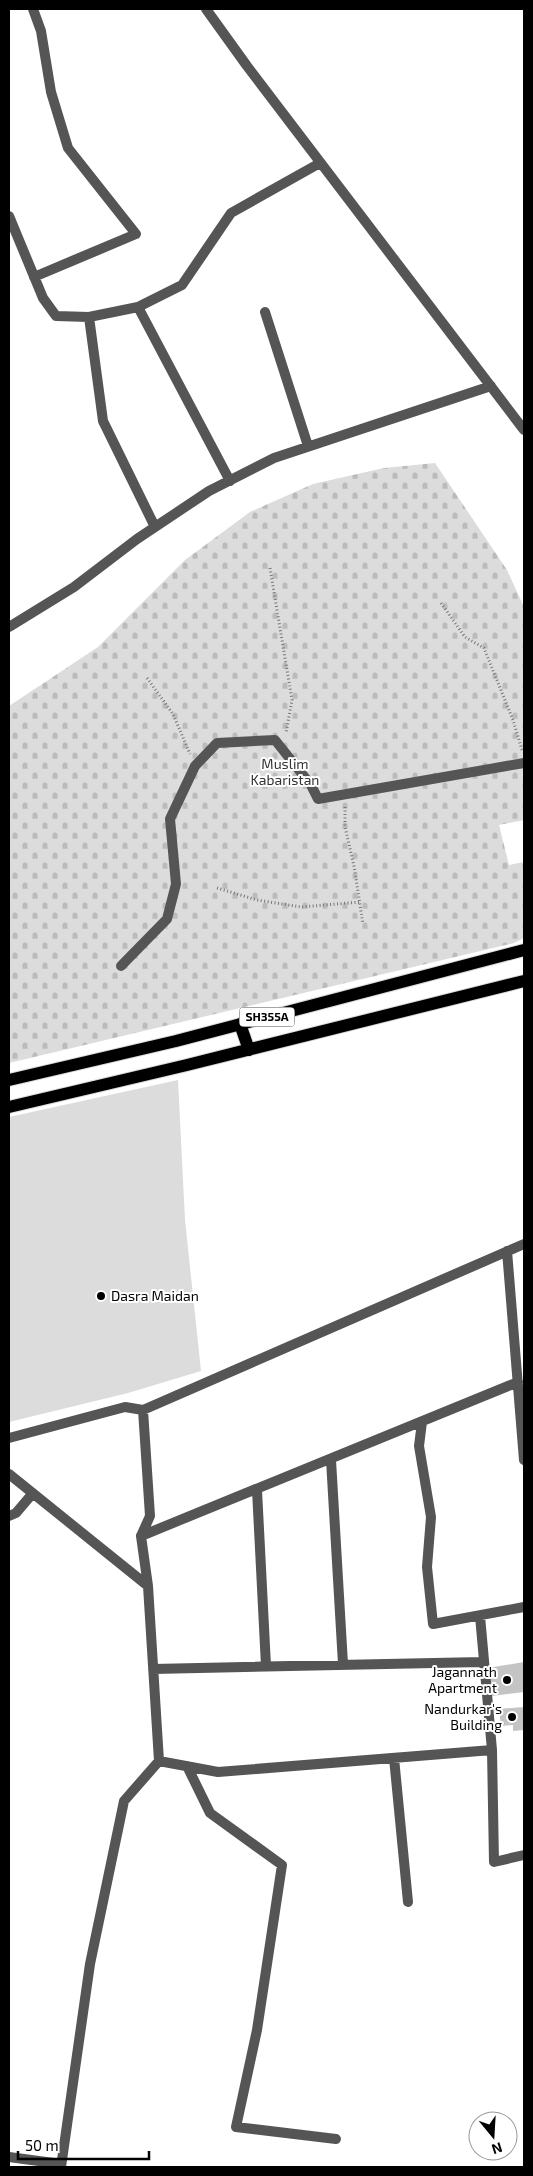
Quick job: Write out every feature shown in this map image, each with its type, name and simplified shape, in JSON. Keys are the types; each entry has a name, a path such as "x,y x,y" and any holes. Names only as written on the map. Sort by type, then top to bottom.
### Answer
{"main road":[{"name":"SH355A","path":"9,1080 240,1024 524,950"},
{"name":"SH355A","path":"9,1107 249,1050 524,981"},
{"path":"240,1024 249,1050"}],"street":[{"path":"33,9 41,31 51,92 68,148 136,234 34,277"},
{"path":"206,9 320,163 524,430"},
{"path":"9,216 43,298 56,316 89,317 138,307 182,286 231,213 320,163"},
{"path":"138,307 230,480"},
{"path":"265,312 308,446"},
{"path":"89,317 103,421 154,528"},
{"path":"9,627 74,588 154,528 209,491 274,458 491,386"},
{"path":"122,966 167,919 176,884 170,819 195,766 217,743 275,740 311,785 318,799 524,763"},
{"path":"9,1438 125,1407 143,1410 524,1244"},
{"path":"507,1251 524,1460"},
{"path":"141,1536 518,1382"},
{"path":"9,2157 61,2166 90,1964 124,1802 159,1760 148,1586 141,1536 150,1516 143,1410"},
{"path":"422,1422 419,1446 431,1517 428,1568 433,1624 524,1607"},
{"path":"331,1460 344,1664"},
{"path":"9,1474 148,1586"},
{"path":"257,1490 266,1666"},
{"path":"9,1516 16,1513 32,1492"},
{"path":"480,1616 482,1662 492,1750 494,1862 524,1855"},
{"path":"153,1668 482,1662"},
{"path":"159,1760 218,1772 492,1750"},
{"path":"394,1758 408,1902"},
{"path":"187,1766 210,1813 282,1865 257,2030 236,2127 336,2140"}],"path":[{"path":"270,568 292,700 284,751"},
{"path":"440,602 465,636 484,648 513,720 524,758"},
{"path":"147,678 173,714 195,766"},
{"path":"345,794 345,827 363,924"},
{"path":"217,888 257,900 301,907 360,902"}],"green space":[{"name":"Muslim Kabaristan","path":"435,463 507,570 524,607 524,820 499,825 509,865 524,862 524,938 514,943 9,1063 9,706 98,647 185,560 250,512 313,484 384,468"},
{"name":"Dasra Maidan","path":"178,1080 185,1220 201,1371 128,1393 9,1422 9,1117"}],"building":[{"name":"Jagannath Apartment","path":"524,1662 524,1692 491,1696 488,1668"},
{"name":"Nandurkar's Building","path":"524,1707 524,1730 513,1731 513,1725 501,1726 499,1709"}],"place":[{"name":"Dasra Maidan","path":"101,1296"},
{"name":"Jagannath Apartment","path":"507,1680"},
{"name":"Nandurkar's Building","path":"512,1717"}]}
